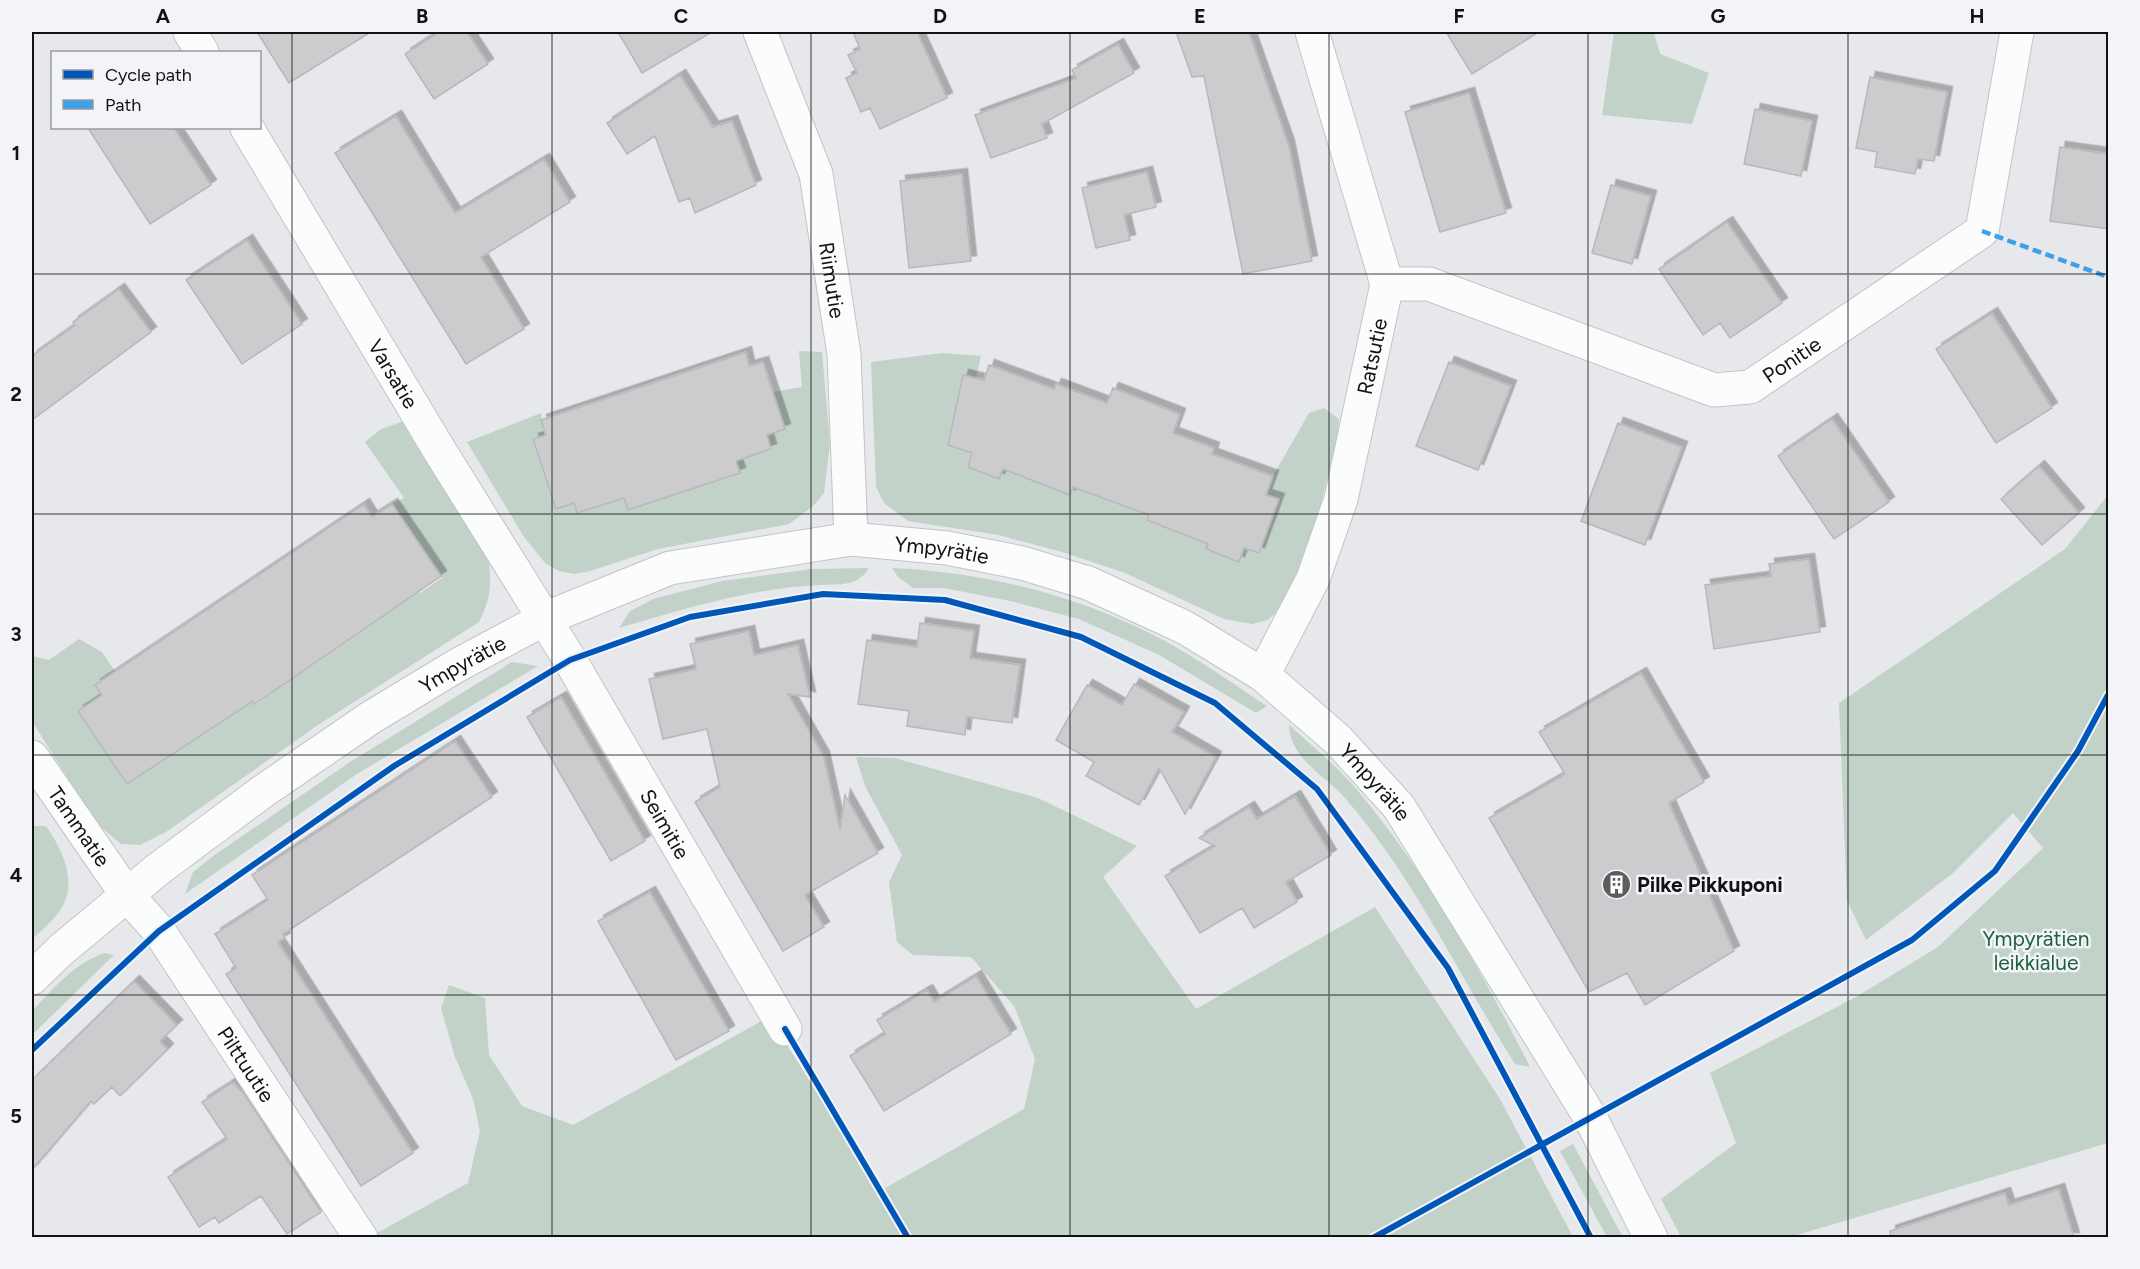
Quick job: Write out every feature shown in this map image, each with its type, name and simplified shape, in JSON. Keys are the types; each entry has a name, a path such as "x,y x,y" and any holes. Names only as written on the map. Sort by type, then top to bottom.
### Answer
{"street":[{"path":"190,32 201,51"},
{"name":"Riimutie","path":"759,32 816,174 844,354 851,539"},
{"name":"Ratsutie","path":"1263,675 1313,579 1341,499 1387,284 1312,32"},
{"name":"Ponitie","path":"1387,284 1429,284 1714,390 1750,387 1982,231 2017,32"},
{"name":"Varsatie","path":"248,129 438,448 544,619"},
{"name":"Ympyrätie","path":"32,978 127,895 262,792 370,718 456,666 544,619 670,568 851,539 947,548 1022,563 1088,583 1184,627 1263,675 1338,740 1399,807 1590,1117 1651,1238"},
{"name":"Seimitie","path":"544,619 785,1029"},
{"name":"Tammatie","path":"32,757 127,895"},
{"name":"Pilttuutie","path":"127,895 159,931 361,1238"}],"green space":[{"path":"1614,32 1654,32 1660,54 1709,73 1692,124 1602,115"},
{"path":"799,351 822,352 830,444 824,493 813,506 789,524 658,549 587,572 574,574 559,571 545,563 524,537 467,442 541,413 556,509 574,503 577,513 624,498 715,482 740,473 736,461 771,449 767,435 785,429 772,392 802,387"},
{"path":"942,353 981,356 976,378 963,376 948,445 972,453 968,467 999,478 1007,458 1077,475 1083,491 1134,510 1154,503 1147,520 1178,532 1213,532 1206,550 1239,562 1244,548 1259,553 1278,499 1266,495 1273,476 1309,413 1324,408 1339,419 1336,443 1312,541 1290,600 1268,620 1252,624 1224,619 1125,573 1062,552 998,535 908,521 884,503 876,487 871,362"},
{"path":"404,421 488,557 490,590 479,622 318,725 166,832 140,845 121,844 95,822 32,721 32,656 49,660 79,639 102,652 115,671 95,685 102,695 78,712 127,784 153,766 195,718 206,733 240,709 246,692 256,705 273,692 263,678 299,674 319,661 312,650 410,579 420,593 442,578 392,504 404,498 365,442 381,429"},
{"name":"Ympyrätien leikkialue","path":"2108,495 2108,1143 1790,1237 1681,1237 1661,1199 1736,1143 1710,1073 1856,997 1938,947 2043,848 2013,813 1953,873 1866,940 1847,901 1839,703 2065,549"},
{"path":"869,568 859,579 848,583 794,587 743,595 619,628 630,611 653,599 722,581 812,569"},
{"path":"892,568 927,570 997,581 1066,599 1099,611 1176,647 1267,706 1256,713 1159,655 1079,619 1010,601 944,588 913,588 898,577"},
{"path":"512,662 538,666 357,774 185,894 193,872 216,854 350,762"},
{"path":"1289,725 1350,782 1407,856 1452,924 1530,1067 1515,1064 1393,861 1345,798 1310,766 1295,748"},
{"path":"856,757 895,758 1038,798 1137,846 1103,877 1196,1009 1375,907 1500,1099 1573,1237 376,1238 375,1234 468,1183 480,1131 473,1099 455,1057 441,1008 449,985 485,998 489,1055 522,1106 573,1125 769,1017 880,1191 1024,1109 1035,1059 1014,1006 971,957 913,955 897,942 889,882 902,855 865,786"},
{"path":"32,826 46,826 58,846 67,868 68,891 55,917 32,940"},
{"path":"105,953 114,955 32,1035 32,1011 74,970"},
{"path":"1573,1144 1623,1237 1607,1237 1560,1151"}],"building":[{"path":"257,32 371,32 289,83"},
{"path":"439,32 467,32 488,64 434,99 405,54"},
{"path":"618,32 712,32 642,73"},
{"path":"853,32 917,32 947,98 880,129 870,108 861,112 846,78 857,73 848,55 860,49"},
{"path":"1176,32 1249,32 1289,146 1312,261 1243,274 1204,76 1192,77"},
{"path":"1446,32 1539,32 1472,74"},
{"path":"1118,44 1134,73 1042,124 1047,138 991,158 975,115 1076,78 1072,70"},
{"path":"680,75 713,127 732,121 756,185 695,213 690,198 679,202 655,136 627,154 607,123"},
{"path":"1870,77 1947,92 1934,161 1918,159 1915,174 1875,167 1877,152 1856,148"},
{"path":"1469,93 1506,213 1440,232 1405,112"},
{"path":"1755,109 1812,121 1801,176 1744,164"},
{"path":"396,116 455,213 544,159 570,202 481,257 524,329 466,364 335,153"},
{"path":"89,129 175,129 211,185 150,224"},
{"path":"2060,147 2109,154 2109,229 2050,221"},
{"path":"1147,172 1156,207 1124,215 1130,240 1096,248 1082,188"},
{"path":"962,174 971,261 909,268 900,181"},
{"path":"1611,185 1651,196 1632,264 1592,253"},
{"path":"1727,222 1782,303 1730,338 1720,323 1703,335 1659,269"},
{"path":"247,240 302,324 242,364 186,280"},
{"path":"119,289 151,332 32,420 32,356 75,325 73,322"},
{"path":"1992,313 2052,408 1996,443 1936,349"},
{"path":"746,352 749,366 763,362 785,429 767,435 771,449 736,461 740,473 628,510 624,498 577,513 574,503 556,509 533,439 546,435 541,420"},
{"path":"1449,362 1511,386 1478,470 1416,446"},
{"path":"989,365 1054,389 1056,384 1107,403 1113,388 1180,414 1173,433 1214,448 1212,454 1273,476 1266,495 1279,499 1259,553 1244,548 1239,562 1206,549 1208,544 1147,520 1149,515 1073,487 1070,495 1003,469 999,479 968,467 972,453 948,445 963,375 984,380"},
{"path":"1832,419 1889,502 1834,539 1778,456"},
{"path":"1618,423 1682,447 1645,545 1581,521"},
{"path":"2039,466 2079,513 2042,545 2001,499"},
{"path":"364,504 372,517 392,504 441,576 255,704 253,701 127,784 78,711 102,695 95,685"},
{"path":"1809,559 1820,632 1714,649 1705,585 1771,576 1769,564"},
{"path":"920,623 974,631 970,658 1020,665 1012,723 967,717 965,735 907,726 909,711 858,704 867,640 917,647"},
{"path":"749,631 754,655 798,645 810,697 788,694 824,757 840,830 845,795 878,853 805,895 824,927 783,951 695,802 720,787 707,729 663,739 649,679 696,669 690,644"},
{"name":"Pilke Pikkuponi","path":"1641,673 1704,782 1669,803 1734,951 1645,1005 1627,973 1589,992 1489,818 1565,774 1539,732"},
{"path":"1134,684 1184,712 1172,732 1216,757 1185,814 1159,768 1139,805 1086,776 1094,762 1056,740 1087,685 1122,705"},
{"path":"561,697 645,841 611,861 527,717"},
{"path":"455,741 492,797 283,934 285,938 278,942 413,1153 361,1186 226,974 236,968 215,934 268,900 252,875"},
{"path":"1295,796 1331,855 1286,882 1297,902 1254,928 1242,908 1200,933 1165,876 1215,846 1199,838 1249,807 1257,819"},
{"path":"650,892 729,1031 676,1060 598,921"},
{"path":"976,976 1011,1034 884,1111 850,1056 885,1034 877,1020 927,990 934,1002"},
{"path":"134,981 177,1025 160,1041 168,1049 120,1096 112,1087 94,1104 91,1101 32,1170 32,1080"},
{"path":"233,1082 244,1094 321,1212 287,1234 261,1196 219,1223 215,1217 199,1227 168,1177 227,1139 202,1102"},
{"path":"2059,1189 2074,1238 1891,1238 1890,1231 2005,1193 2009,1205"}],"marked path":[{"path":"1982,231 2108,277"}],"cycle path":[{"path":"32,1050 159,931 394,766 570,660 690,617 823,594 945,600 1081,637 1215,703 1317,789 1448,968 1591,1238"},
{"path":"1373,1238 1912,940 1995,871 2078,751 2108,695"},
{"path":"785,1029 908,1238"}],"place":[{"name":"Pilke Pikkuponi","path":"1616,884"}]}
